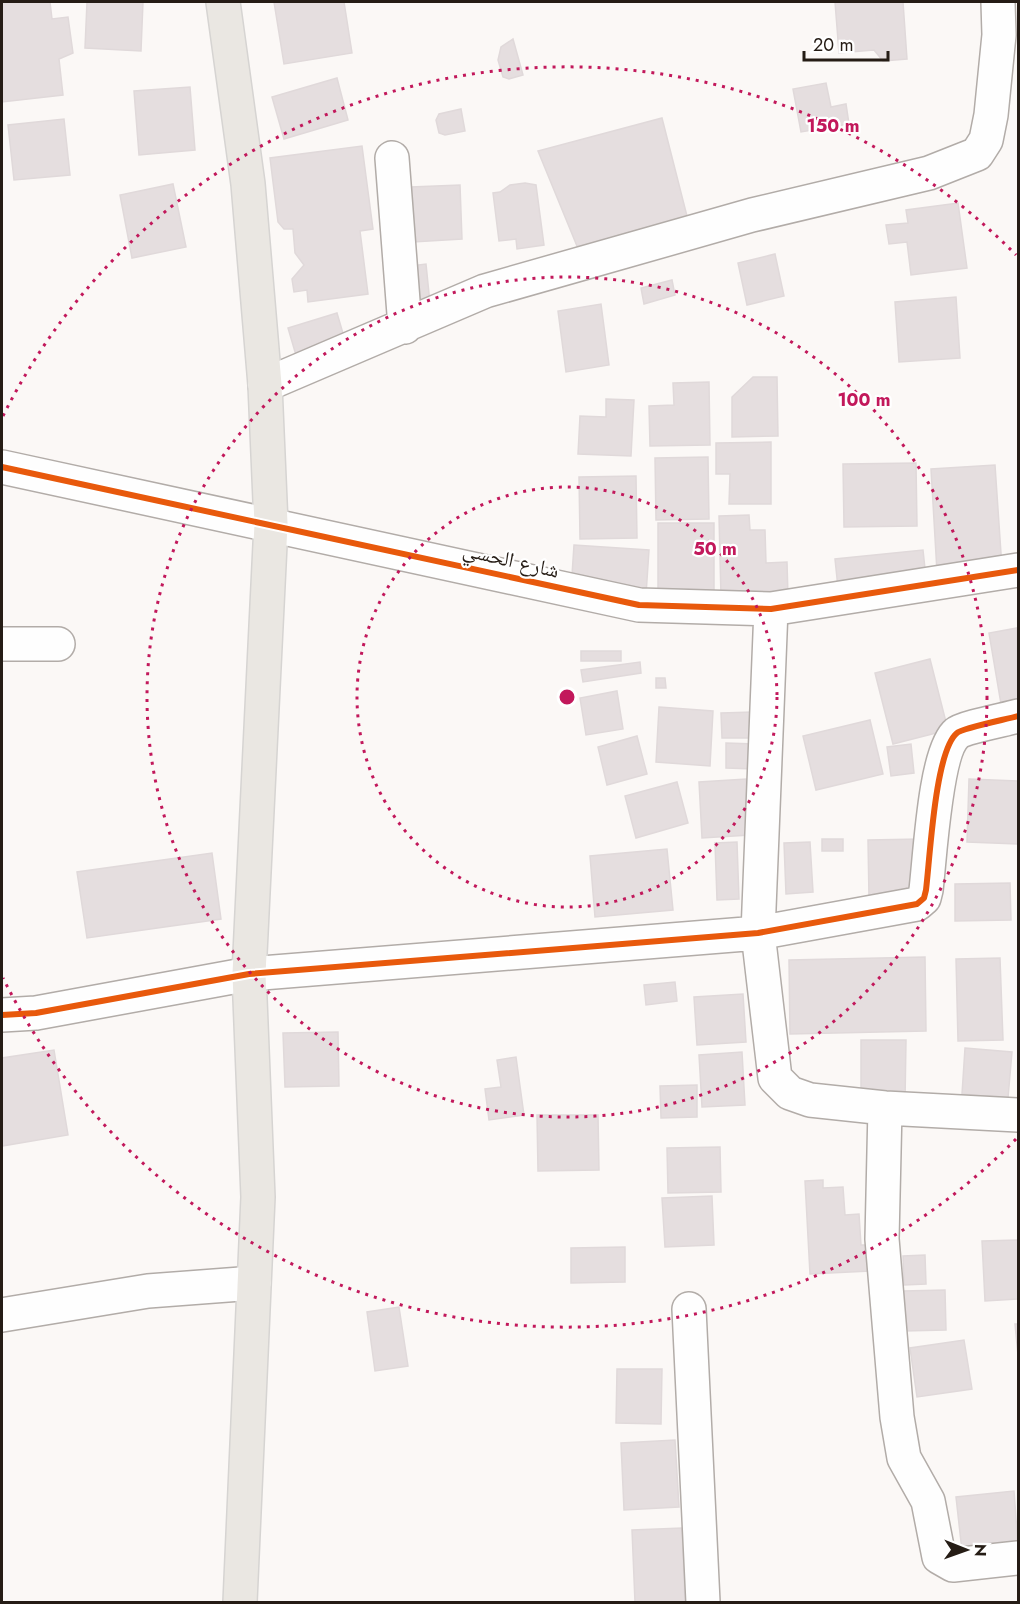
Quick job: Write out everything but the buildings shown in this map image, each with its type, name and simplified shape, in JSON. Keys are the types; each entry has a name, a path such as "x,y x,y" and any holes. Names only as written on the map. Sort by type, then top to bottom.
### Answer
{"main road":[{"path":"223,2 248,184 264,385 271,524 249,974 258,1197 240,1602"}],"street":[{"path":"264,385 405,327 485,291 752,214 929,173 977,154 986,140 991,116 999,35 998,2"},
{"path":"392,158 405,327"},
{"name":"شارع الحسي","path":"2,467 639,605 771,609 1018,570"},
{"path":"771,609 758,933 773,1069 780,1086 810,1100 885,1108 1018,1115"},
{"path":"2,644 58,644"},
{"path":"2,1015 36,1013 249,974 758,933 917,903 924,898 926,890 936,796 947,745 958,732 1018,716"},
{"path":"885,1108 882,1239 897,1417 904,1458 928,1501 939,1557 945,1563 953,1565 1018,1558"},
{"path":"2,1315 148,1291 254,1283"},
{"path":"689,1309 703,1602"}],"cycle path":[{"path":"2,467 639,605 771,609 1018,570"},
{"path":"2,1015 36,1013 249,974 758,933 917,904 924,898 926,890 935,806 943,761 950,744 961,731 1018,716"}]}
